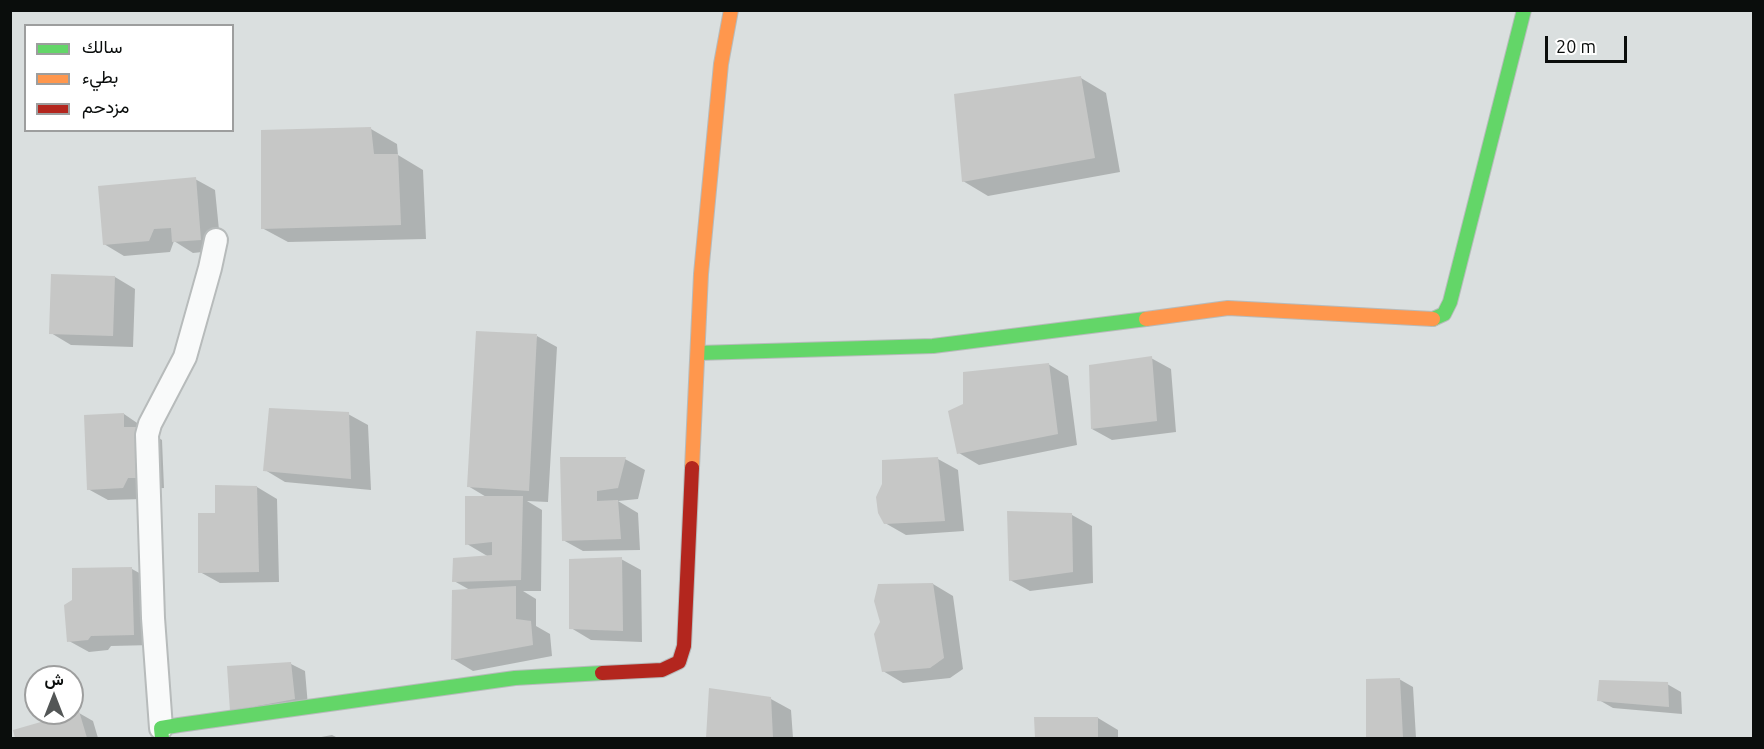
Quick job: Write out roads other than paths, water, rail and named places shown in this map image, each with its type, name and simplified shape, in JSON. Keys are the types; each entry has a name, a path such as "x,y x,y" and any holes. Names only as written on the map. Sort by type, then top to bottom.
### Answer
{"street":[{"path":"216,240 184,357 150,424 147,435 153,618 161,733 515,678 662,670 679,663 684,646 701,274 720,76 731,10"},
{"path":"698,353 933,346 1228,309 1429,320 1439,318 1444,314 1450,302 1524,10"}]}
